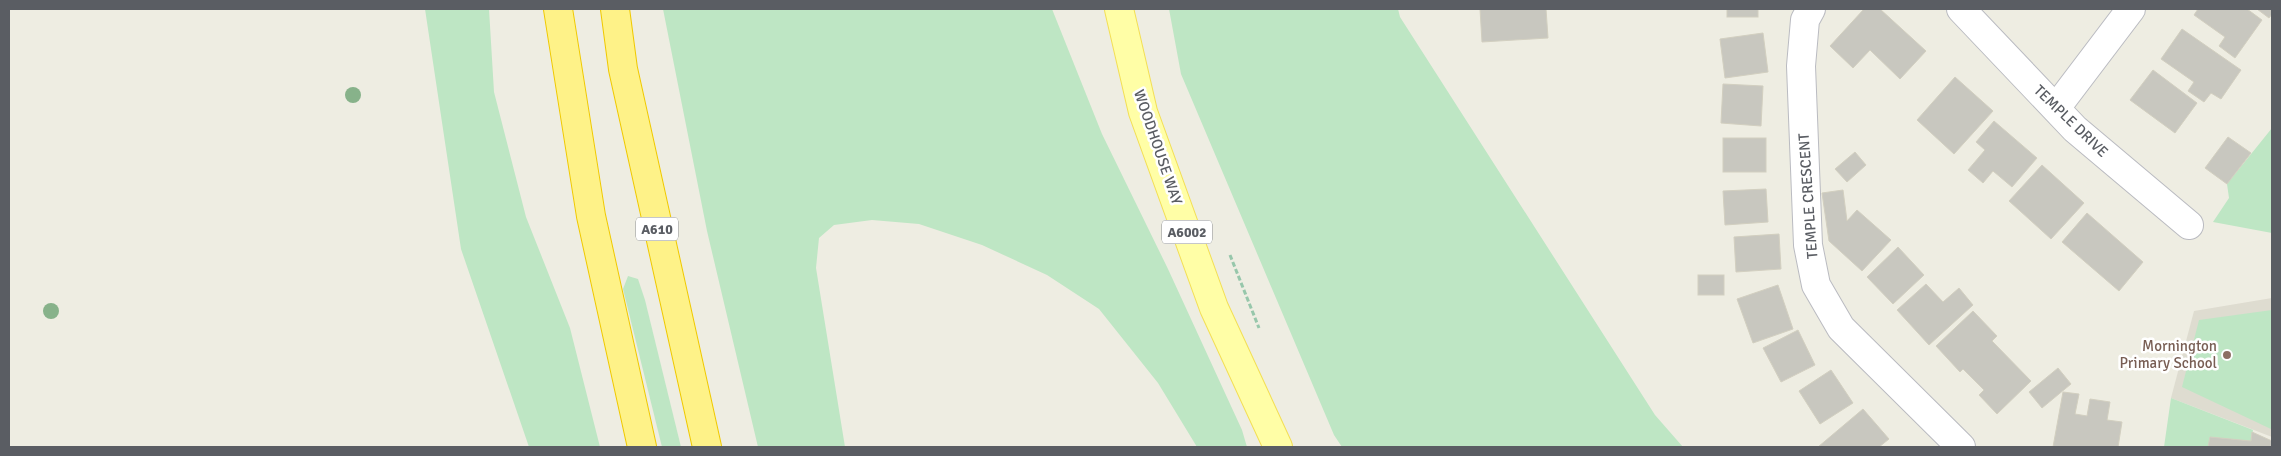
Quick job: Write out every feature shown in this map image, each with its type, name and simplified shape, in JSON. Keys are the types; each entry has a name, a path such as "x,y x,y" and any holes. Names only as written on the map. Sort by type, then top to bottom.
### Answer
{"highway":[{"path":"558,9 591,216 642,447"},
{"name":"A610","path":"615,9 623,69 707,447"}],"main road":[{"name":"WOODHOUSE WAY","path":"1119,9 1143,112 1211,299 1278,447"}],"street":[{"name":"TEMPLE CRESCENT","path":"1811,9 1805,20 1801,66 1808,245 1816,285 1841,328 1961,447"},
{"name":"TEMPLE DRIVE","path":"1961,9 2075,129 2189,225"},
{"path":"2056,108 2131,9"}],"path":[{"path":"1226,246 1259,328"}],"shaded area":[{"name":"Mornington Primary School","path":"2272,298 2272,437 2171,398 2194,311"}],"green space":[{"path":"425,9 489,9 494,92 526,217 570,328 600,447 529,447 461,249"},
{"path":"663,9 1052,9 1102,134 1168,269 1242,430 1247,447 1197,447 1158,383 1099,309 1047,275 982,245 919,224 872,220 834,225 819,238 816,268 845,447 758,447 707,231"},
{"path":"1169,9 1398,9 1400,17 1655,415 1683,447 1342,447 1334,435 1181,74"},
{"path":"2272,128 2272,233 2213,222 2229,198 2227,184"},
{"path":"628,276 638,279 645,300 681,447 662,447 623,289"},
{"name":"Mornington Primary School","path":"2272,310 2271,429 2182,387 2199,320"},
{"path":"2171,398 2253,430 2251,441 2210,437 2208,447 2164,447"}],"building":[{"path":"1480,9 1546,9 1548,38 1482,42"},
{"path":"1727,9 1758,9 1758,17 1727,17"},
{"path":"1864,9 1880,9 1926,51 1900,79 1870,50 1853,68 1830,46"},
{"path":"2198,9 2247,9 2262,20 2235,58 2219,46 2225,37 2194,15"},
{"path":"2257,9 2272,9 2272,14 2269,18"},
{"path":"2182,29 2241,70 2221,99 2211,93 2204,102 2188,91 2194,82 2161,59"},
{"path":"1763,33 1768,72 1725,78 1720,39"},
{"path":"2153,70 2197,103 2175,133 2130,100"},
{"path":"1955,77 1993,111 1954,154 1917,120"},
{"path":"1723,84 1763,86 1761,126 1721,123"},
{"path":"1994,121 2037,158 2012,187 1993,171 1983,183 1968,170 1985,150 1976,142"},
{"path":"2228,137 2251,153 2227,184 2205,168"},
{"path":"1723,138 1766,138 1766,172 1723,172"},
{"path":"1855,152 1866,165 1847,182 1835,169"},
{"path":"2042,165 2084,203 2051,239 2009,201"},
{"path":"1766,189 1768,222 1725,225 1723,191"},
{"path":"1843,190 1847,221 1857,210 1891,240 1862,271 1829,241 1822,193"},
{"path":"2087,213 2143,262 2119,291 2062,242"},
{"path":"1779,234 1781,269 1736,272 1734,237"},
{"path":"1898,247 1924,275 1893,304 1867,277"},
{"path":"1698,275 1724,275 1724,295 1698,295"},
{"path":"1926,284 1943,302 1959,288 1973,305 1929,345 1897,310"},
{"path":"1778,285 1793,329 1753,343 1737,299"},
{"path":"1973,311 1997,336 1992,341 2031,381 1997,414 1979,395 1984,390 1963,369 1960,372 1936,346"},
{"path":"1798,330 1815,365 1781,382 1763,348"},
{"path":"2058,368 2071,384 2042,408 2029,392"},
{"path":"1831,370 1853,403 1820,424 1799,391"},
{"path":"2063,392 2079,394 2075,414 2087,416 2090,399 2110,402 2107,420 2122,422 2118,447 2053,447"},
{"path":"1863,409 1889,439 1879,447 1818,447"},
{"path":"2252,432 2272,441 2272,447 2208,447 2210,437 2251,441"}],"place":[{"name":"Mornington Primary School","path":"2227,355"}]}
